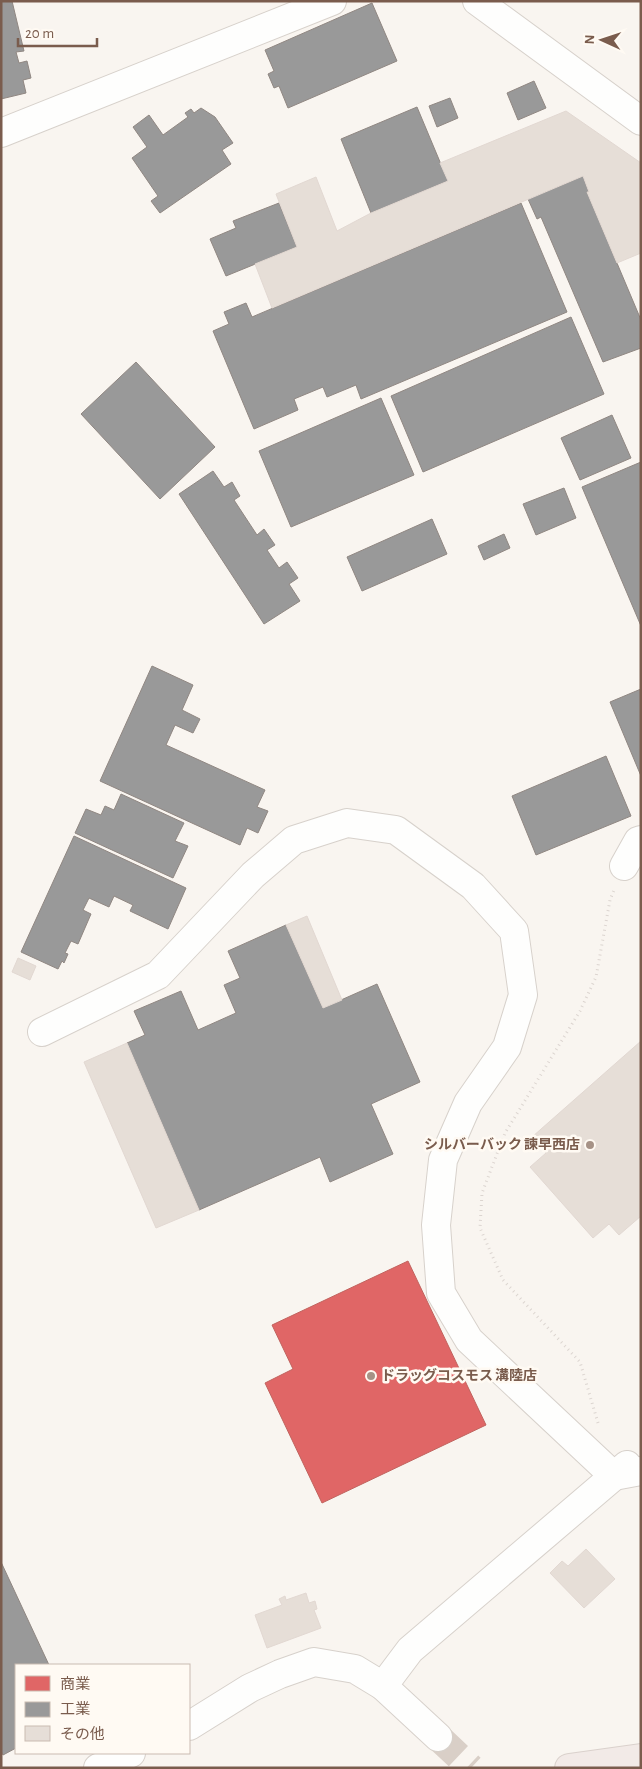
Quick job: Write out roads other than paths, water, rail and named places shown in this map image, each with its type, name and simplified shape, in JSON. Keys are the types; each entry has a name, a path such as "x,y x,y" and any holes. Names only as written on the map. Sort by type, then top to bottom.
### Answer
{"highway":[{"path":"569,1768 641,1758"}],"street":[{"path":"1,133 332,1"},
{"path":"477,1 641,121"},
{"path":"42,1032 158,975 253,875 294,840 347,823 396,830 473,886 514,930 523,996 507,1047 468,1103 443,1160 436,1225 441,1293 469,1340 614,1476"},
{"path":"624,866 638,841 641,840"},
{"path":"383,1686 410,1650 641,1452"},
{"path":"614,1476 641,1471"},
{"path":"190,1725 250,1688 280,1674 314,1662 354,1669 383,1686 438,1737"},
{"path":"98,1768 129,1754"}],"tunnel":[{"path":"438,1737 471,1768"}],"place":[{"name":"シルバーバック 諫早西店","path":"590,1145"},
{"name":"ドラッグコスモス 溝陸店","path":"371,1376"}]}
